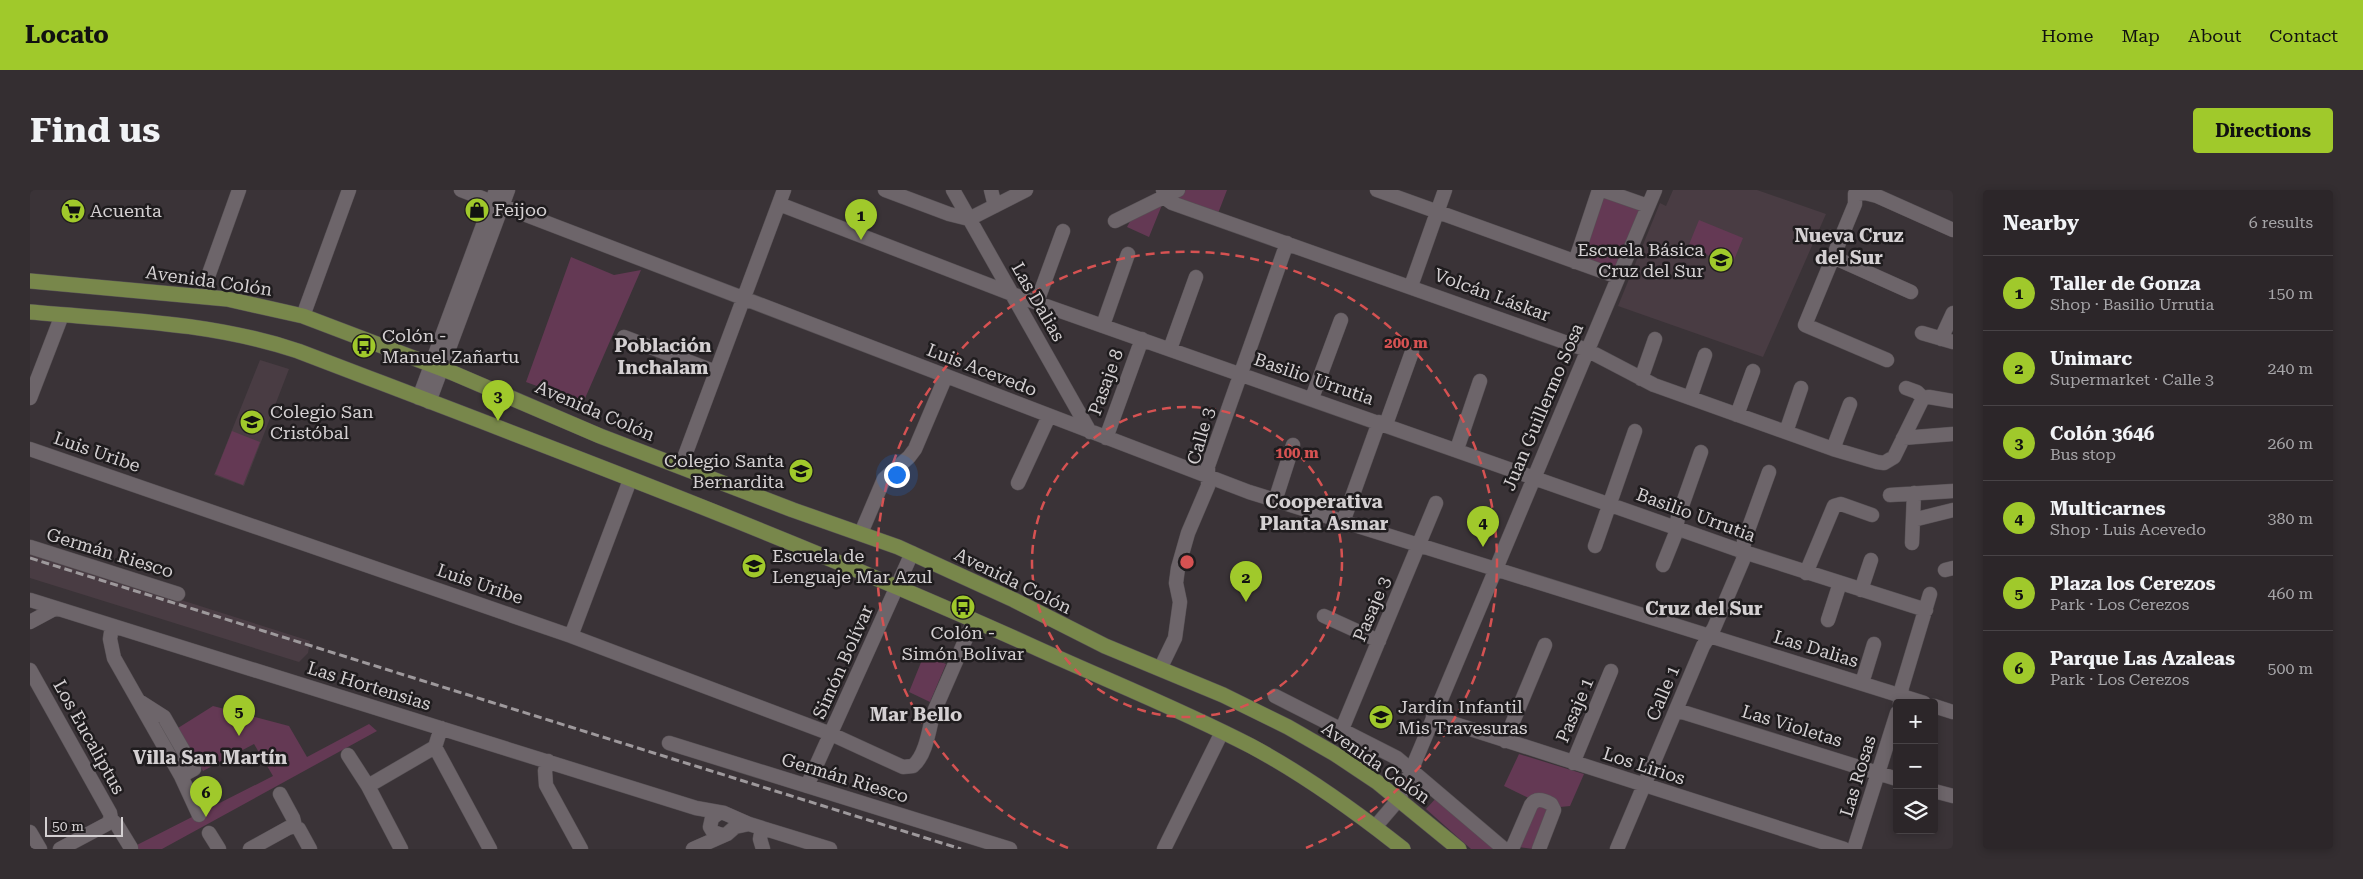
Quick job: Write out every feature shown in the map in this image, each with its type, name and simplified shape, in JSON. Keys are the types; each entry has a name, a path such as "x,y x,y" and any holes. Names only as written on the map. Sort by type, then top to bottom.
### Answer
{"main road":[{"name":"Avenida Colón","path":"30,281 200,296 252,303 303,316 436,366 600,436 794,510 912,552 1105,646 1231,698 1288,727 1335,754 1398,798 1459,849"},
{"path":"30,312 190,326 236,334 298,351 630,480 897,586 1222,732 1309,780 1375,827 1402,849"}],"street":[{"path":"200,296 239,190"},
{"path":"303,316 349,190"},
{"name":"Luis Acevedo","path":"461,190 497,199 744,298 1209,478 1275,501 1495,569"},
{"path":"424,400 497,199 508,190"},
{"path":"682,466 784,190"},
{"path":"885,190 949,214 969,219 1026,190"},
{"name":"Las Dalias","path":"953,190 1090,432"},
{"path":"991,190 995,206"},
{"path":"1115,221 1164,193 1178,190"},
{"path":"1376,190 1618,278"},
{"path":"1411,286 1445,190"},
{"path":"1575,262 1601,190 1648,206"},
{"name":"Juan Guillermo Sosa","path":"1375,827 1398,798 1411,769 1655,190"},
{"path":"1887,360 1805,325 1855,204 1853,192 1877,196 1953,230"},
{"name":"Volcán Láskar","path":"1164,193 1172,203 1411,286 1587,350 1640,379 1833,449 1881,463 1888,462 1894,457 1903,438"},
{"name":"Basilio Urrutia","path":"779,204 1012,294 1534,476 1744,552 1926,610"},
{"path":"1037,302 1063,231"},
{"name":"Calle 3","path":"1160,669 1175,638 1180,602 1176,583 1188,533 1208,486 1208,466 1287,243"},
{"path":"1103,325 1128,254"},
{"path":"1833,257 1911,292"},
{"path":"1170,349 1196,277"},
{"path":"1922,333 1947,341 1953,313"},
{"path":"30,398 62,315"},
{"path":"1312,398 1340,320"},
{"path":"624,337 716,372"},
{"name":"Pasaje 8","path":"1106,438 1142,339"},
{"path":"1640,379 1655,339"},
{"path":"1343,522 1412,352"},
{"path":"1690,398 1705,355"},
{"path":"1737,415 1754,372"},
{"path":"861,533 884,479 909,457 914,449 946,376"},
{"path":"1457,449 1480,382"},
{"path":"1786,432 1801,388"},
{"path":"1906,388 1917,392 1923,398"},
{"path":"1923,398 1929,397 1953,401"},
{"path":"1903,438 1923,398"},
{"path":"1833,449 1850,404"},
{"path":"1018,483 1049,416"},
{"path":"1595,546 1635,430"},
{"path":"1903,438 1953,434"},
{"path":"1275,501 1293,445"},
{"name":"Luis Uribe","path":"30,449 571,636 831,734 903,766 912,766 918,759 931,730 933,714 974,620"},
{"path":"1664,565 1678,517 1701,452"},
{"name":"Calle 1","path":"1617,849 1703,646 1710,636 1743,560 1744,541 1768,472"},
{"path":"571,636 630,480"},
{"path":"1890,495 1953,491"},
{"path":"1912,544 1914,493"},
{"name":"Pasaje 3","path":"1337,726 1379,641 1436,503"},
{"path":"1806,573 1834,506 1841,504 1872,514"},
{"path":"1913,520 1953,510"},
{"name":"Germán Riesco","path":"30,547 178,594"},
{"name":"Simón Bolívar","path":"807,786 912,552"},
{"path":"1861,590 1871,560"},
{"name":"Las Dalias","path":"1495,569 1862,683 1901,699"},
{"path":"1828,620 1840,584"},
{"path":"1901,699 1902,687 1930,594"},
{"name":"Las Hortensias","path":"30,600 548,760 696,808 720,824 756,826 830,849"},
{"path":"30,622 56,608"},
{"path":"1324,616 1379,641"},
{"path":"112,626 110,639 114,658 181,776 199,815"},
{"path":"1862,683 1874,644"},
{"path":"1505,741 1545,645"},
{"name":"Los Eucaliptus","path":"30,670 110,813 111,819 117,825 131,848"},
{"name":"Pasaje 1","path":"1573,763 1611,670"},
{"path":"1275,696 1397,758 1504,849"},
{"path":"1938,707 1953,712"},
{"name":"Las Violetas","path":"1676,710 1893,778"},
{"name":"Los Lirios","path":"1432,717 1844,849"},
{"name":"Las Rosas","path":"1854,849 1893,726"},
{"path":"368,786 434,747 441,728"},
{"path":"1164,849 1222,732"},
{"name":"Germán Riesco","path":"669,744 1010,849"},
{"path":"434,747 490,849"},
{"path":"348,755 368,786 401,849"},
{"path":"548,760 545,771 546,786 581,849"},
{"path":"1938,792 1953,796"},
{"path":"280,794 293,818 295,826 310,849"},
{"path":"1512,849 1532,803 1540,800 1553,806 1554,810 1539,849"},
{"path":"60,849 107,824 111,819"},
{"path":"697,847 720,824"},
{"path":"250,849 295,826"},
{"path":"756,826 763,849"},
{"path":"30,832 40,849"},
{"path":"209,832 218,849"}],"shaded area":[{"path":"1186,190 1227,190 1217,216 1170,198"},
{"name":"Escuela Básica Cruz del Sur","path":"1673,190 1757,190 1826,214 1763,357 1618,306 1660,203 1666,206"},
{"path":"1601,192 1646,207 1616,275 1577,260"},
{"path":"1164,200 1149,237 1127,227 1134,214"},
{"path":"1699,220 1743,238 1732,265 1688,247"},
{"path":"571,257 614,275 641,270 583,403 526,382"},
{"name":"Colegio San Cristóbal","path":"260,360 289,369 244,486 214,475"},
{"path":"232,431 260,442 243,485 215,474"},
{"path":"30,552 310,641 308,653 299,662 30,578"},
{"path":"924,655 946,664 930,702 909,692"},
{"path":"213,706 289,726 307,757 369,724 377,731 162,849 129,849 273,776 254,744 203,771 178,728"},
{"path":"1519,754 1584,774 1570,806 1550,808 1533,849 1518,847 1535,801 1504,786"},
{"path":"1437,797 1495,849 1471,849 1426,809"}],"railway":[{"path":"30,558 961,849"}],"place":[{"name":"Feijoo","path":"477,210"},
{"name":"Acuenta","path":"73,211"},
{"name":"Taller de Gonza","path":"861,240"},
{"name":"Escuela Básica Cruz del Sur","path":"1721,260"},
{"name":"Colón - Manuel Zañartu","path":"364,346"},
{"name":"Colón 3646","path":"498,421"},
{"name":"Colegio San Cristóbal","path":"252,422"},
{"name":"Colegio Santa Bernardita","path":"801,471"},
{"name":"Multicarnes","path":"1483,547"},
{"name":"Escuela de Lenguaje Mar Azul","path":"754,566"},
{"name":"Unimarc","path":"1246,602"},
{"name":"Colón - Simón Bolívar","path":"963,607"},
{"name":"Jardín Infantil Mis Travesuras","path":"1381,717"},
{"name":"Plaza los Cerezos","path":"239,736"},
{"name":"Parque Las Azaleas","path":"206,817"}],"district":[{"name":"Nueva Cruz del Sur","path":"1849,246"},
{"name":"Población Inchalam","path":"663,356"},
{"name":"Cooperativa Planta Asmar","path":"1324,512"},
{"name":"Cruz del Sur","path":"1704,608"},
{"name":"Mar Bello","path":"916,714"},
{"name":"Villa San Martín","path":"210,757"}]}
